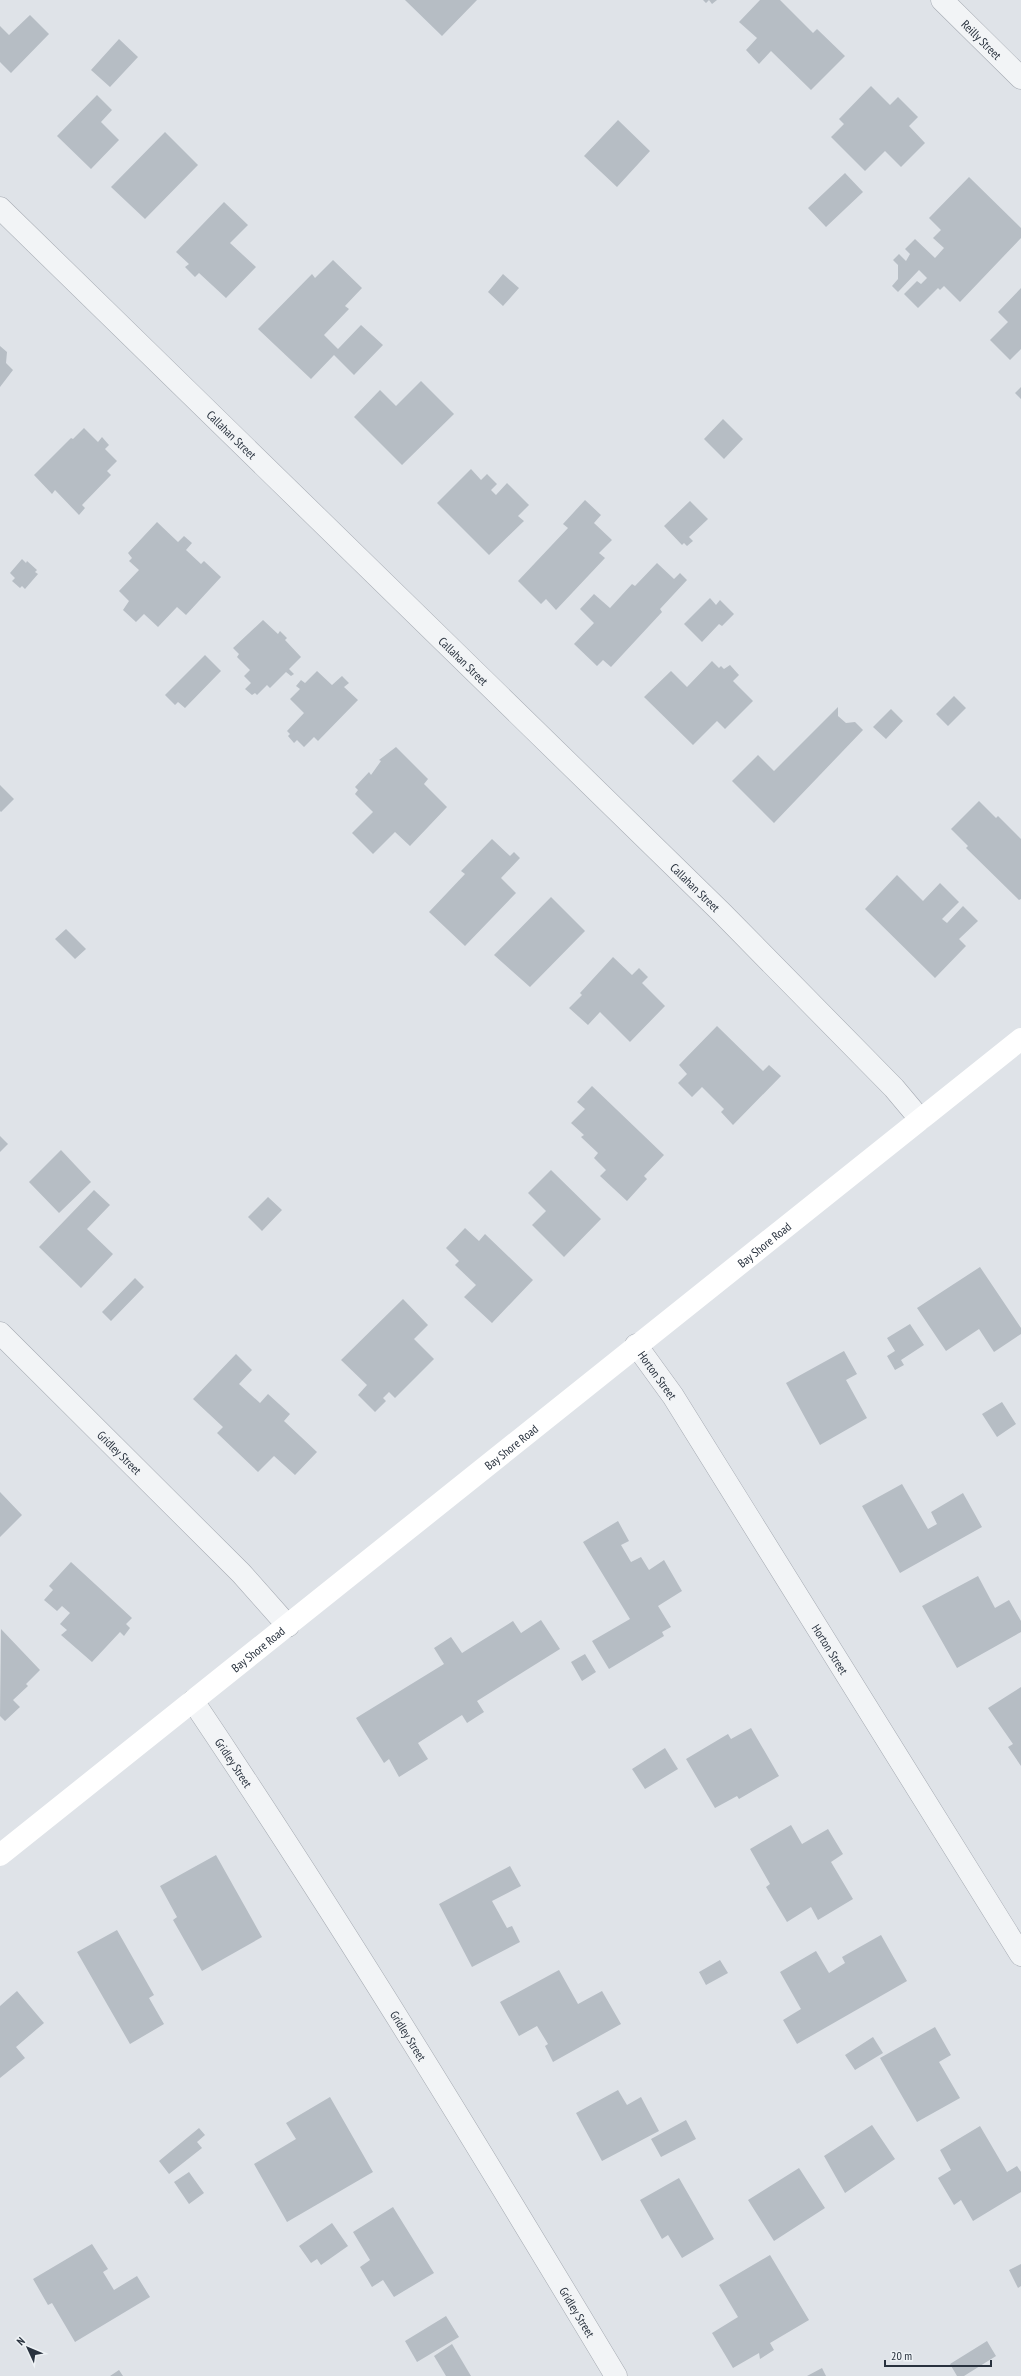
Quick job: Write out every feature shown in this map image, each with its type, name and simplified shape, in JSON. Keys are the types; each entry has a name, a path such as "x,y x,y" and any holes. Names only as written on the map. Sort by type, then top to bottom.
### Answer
{"main road":[{"name":"Bay Shore Road","path":"0,1855 288,1626 636,1345 1021,1039"}],"street":[{"name":"Reilly Street","path":"942,0 1021,78"},
{"name":"Callahan Street","path":"0,208 722,913 894,1088 920,1119"},
{"name":"Gridley Street","path":"0,1333 241,1573 288,1626"},
{"name":"Horton Street","path":"636,1345 673,1396 1021,1955"},
{"name":"Gridley Street","path":"194,1701 328,1905 486,2160 616,2376"}],"building":[{"path":"405,0 477,0 442,36"},
{"path":"709,0 717,0 712,4"},
{"path":"760,0 780,0 813,33 817,29 845,56 811,90 771,51 759,64 746,50 757,38 739,22"},
{"path":"30,15 49,34 11,73 0,62 0,26 9,35"},
{"path":"119,39 138,57 110,87 91,70"},
{"path":"871,86 890,105 898,97 918,117 909,126 925,143 901,167 885,151 865,171 831,137 844,124 839,119"},
{"path":"97,95 112,110 101,122 119,140 91,169 57,136"},
{"path":"618,120 650,151 617,187 584,156"},
{"path":"165,132 198,165 145,219 111,187"},
{"path":"845,173 863,192 826,227 808,208"},
{"path":"969,177 1021,228 1021,238 960,302 944,286 940,290 938,288 918,308 904,294 917,281 921,284 927,278 919,270 898,292 892,286 898,279 898,265 893,260 899,254 906,261 910,254 905,249 915,239 935,258 944,248 933,238 941,230 929,218"},
{"path":"224,202 248,225 230,243 256,267 226,298 199,273 195,277 185,267 189,264 176,252"},
{"path":"333,260 362,288 345,306 349,309 324,335 338,349 361,325 383,345 354,375 334,355 311,379 258,329 312,274 315,278"},
{"path":"503,274 519,288 503,306 488,292"},
{"path":"1021,288 1021,349 1010,360 990,340 1008,322 998,312"},
{"path":"0,346 7,352 6,363 13,370 0,387"},
{"path":"421,381 454,414 402,465 354,417 380,390 396,406"},
{"path":"1021,387 1021,399 1015,393"},
{"path":"723,419 743,439 724,459 704,439"},
{"path":"84,428 98,442 102,437 109,445 105,449 117,461 107,471 111,475 82,505 85,508 79,515 55,490 52,494 34,475 71,438 73,439"},
{"path":"471,469 481,480 487,474 497,484 491,490 496,495 507,483 529,505 518,516 524,521 489,555 437,503"},
{"path":"585,500 601,515 594,523 612,540 599,553 605,558 556,610 546,599 541,604 518,581 568,528 563,524"},
{"path":"690,501 708,519 689,537 693,541 687,546 684,543 682,545 664,526"},
{"path":"157,522 178,542 184,536 192,543 186,550 201,564 204,561 221,577 186,615 177,607 158,627 144,614 136,622 123,610 129,601 119,591 139,570 129,561 132,558 128,553"},
{"path":"22,559 26,563 27,561 37,570 35,572 38,574 25,589 22,586 20,588 12,581 15,578 10,573"},
{"path":"657,563 674,579 680,573 687,580 660,609 662,612 611,667 603,660 597,666 574,644 594,623 580,609 594,594 610,608 632,584 635,586"},
{"path":"710,598 716,605 720,600 734,614 722,626 719,624 702,642 684,624"},
{"path":"263,620 278,634 280,631 287,638 285,640 301,657 289,669 294,674 291,676 286,672 270,688 267,685 257,695 255,693 252,695 245,689 251,683 244,676 250,670 237,657 239,654 233,648"},
{"path":"205,655 221,671 185,708 178,702 175,705 165,695"},
{"path":"712,661 719,668 721,666 724,669 730,665 739,675 733,681 753,701 725,729 717,721 693,745 644,697 671,671 687,687"},
{"path":"317,671 332,685 342,676 349,683 344,687 358,700 318,741 314,737 304,747 297,740 294,743 288,736 290,734 287,731 304,713 290,699 300,689 296,686 301,680 305,683"},
{"path":"954,696 966,708 948,726 936,714"},
{"path":"838,707 838,716 846,723 855,722 863,730 774,823 732,781 758,755 774,771"},
{"path":"891,709 903,721 886,739 873,727"},
{"path":"396,747 428,779 424,784 447,807 410,846 395,832 373,854 352,833 373,812 355,794 358,790 355,787 369,772 371,775 381,761 379,760"},
{"path":"0,785 14,799 1,812 0,811"},
{"path":"979,801 996,818 998,816 1021,839 1021,899 1019,900 966,848 968,846 951,829"},
{"path":"492,839 510,856 514,852 520,858 501,878 516,893 465,946 429,912 465,874 461,871"},
{"path":"897,875 923,901 940,883 959,902 942,919 947,923 963,906 978,921 959,939 966,946 935,978 865,909"},
{"path":"551,897 585,931 530,987 494,955"},
{"path":"66,929 86,949 75,959 55,939"},
{"path":"613,957 632,975 639,968 648,977 642,983 665,1006 630,1042 600,1012 588,1025 569,1008 582,995 580,993"},
{"path":"717,1026 763,1071 769,1065 781,1076 733,1125 721,1112 724,1109 702,1087 692,1097 678,1083 687,1074 679,1065"},
{"path":"592,1086 664,1155 644,1176 647,1179 627,1201 600,1176 606,1170 594,1158 598,1153 581,1137 584,1135 571,1123 585,1109 577,1102"},
{"path":"0,1136 8,1144 0,1152"},
{"path":"61,1150 91,1182 59,1213 29,1182"},
{"path":"551,1170 601,1219 564,1257 532,1225 546,1211 528,1193"},
{"path":"94,1190 110,1205 87,1229 113,1254 81,1288 39,1247"},
{"path":"268,1197 282,1210 262,1231 248,1217"},
{"path":"465,1228 479,1241 485,1234 533,1280 492,1323 464,1297 476,1285 455,1265 459,1261 446,1248"},
{"path":"980,1267 1021,1328 1021,1334 994,1352 979,1329 946,1351 917,1308"},
{"path":"135,1278 144,1287 111,1321 102,1312"},
{"path":"403,1299 428,1325 414,1339 434,1359 395,1398 389,1392 383,1398 386,1401 375,1412 358,1395 367,1385 341,1360"},
{"path":"910,1324 924,1345 901,1360 904,1365 895,1370 887,1356 895,1351 887,1338"},
{"path":"844,1351 857,1374 846,1380 867,1418 820,1445 786,1383"},
{"path":"236,1354 252,1370 239,1384 260,1403 268,1394 290,1414 284,1421 317,1452 295,1475 274,1456 258,1472 217,1433 223,1427 193,1399"},
{"path":"1002,1402 1016,1424 997,1437 982,1414"},
{"path":"902,1484 928,1529 937,1524 931,1512 963,1493 982,1527 900,1573 862,1506"},
{"path":"0,1492 22,1515 0,1537"},
{"path":"618,1521 629,1541 621,1545 631,1562 641,1557 649,1570 664,1560 682,1591 658,1606 671,1627 662,1632 664,1636 609,1669 592,1641 630,1619 583,1542"},
{"path":"71,1562 132,1618 126,1624 130,1628 124,1636 120,1632 92,1662 61,1635 67,1630 60,1624 70,1613 62,1606 57,1611 44,1600 53,1590 49,1586"},
{"path":"978,1576 995,1608 1009,1600 1021,1621 1021,1632 957,1668 922,1606"},
{"path":"541,1620 560,1649 477,1701 484,1712 467,1723 462,1715 418,1743 428,1759 399,1777 389,1759 384,1763 356,1718 444,1664 434,1648 451,1637 462,1653 513,1621 521,1633"},
{"path":"1,1629 40,1670 26,1684 28,1686 13,1700 20,1707 5,1721 0,1716"},
{"path":"585,1654 596,1672 582,1681 571,1662"},
{"path":"1021,1687 1021,1766 1008,1747 1013,1744 988,1708"},
{"path":"751,1728 779,1776 739,1799 737,1796 715,1808 686,1759 728,1734 731,1739"},
{"path":"665,1748 678,1769 645,1789 632,1769"},
{"path":"791,1825 802,1844 828,1829 843,1854 831,1862 853,1899 818,1920 811,1907 787,1922 766,1887 770,1884 750,1849"},
{"path":"216,1855 262,1937 202,1971 173,1920 177,1917 160,1886"},
{"path":"510,1866 521,1886 492,1901 507,1928 512,1926 520,1942 472,1967 439,1904"},
{"path":"117,1930 154,1995 149,1998 164,2024 130,2044 77,1952"},
{"path":"881,1935 907,1981 797,2044 783,2020 801,2009 780,1972 816,1951 829,1973 845,1963 842,1957"},
{"path":"720,1960 728,1973 706,1985 699,1972"},
{"path":"559,1970 578,2004 602,1991 621,2024 553,2062 545,2046 548,2044 537,2026 519,2036 500,2002"},
{"path":"17,1991 44,2023 16,2047 25,2058 0,2078 0,2006"},
{"path":"935,2027 951,2055 939,2062 960,2098 917,2122 880,2058"},
{"path":"873,2037 883,2053 855,2070 845,2055"},
{"path":"618,2090 627,2105 641,2097 659,2131 602,2161 576,2113"},
{"path":"330,2097 373,2172 287,2222 254,2164 296,2139 286,2123"},
{"path":"686,2120 696,2139 661,2157 651,2139"},
{"path":"872,2125 895,2159 845,2193 824,2156"},
{"path":"980,2126 1007,2172 1017,2166 1021,2172 1021,2192 973,2221 961,2200 954,2205 938,2178 951,2170 940,2150"},
{"path":"199,2128 205,2135 197,2142 202,2148 169,2174 159,2161"},
{"path":"799,2168 825,2208 774,2241 748,2200"},
{"path":"189,2172 204,2193 189,2204 174,2182"},
{"path":"679,2178 714,2239 682,2258 668,2235 662,2239 640,2200"},
{"path":"393,2207 434,2273 394,2297 383,2280 372,2287 360,2267 370,2260 353,2232"},
{"path":"332,2223 348,2246 321,2265 317,2259 311,2263 299,2246"},
{"path":"92,2244 108,2269 103,2272 114,2290 137,2276 150,2297 75,2342 52,2303 48,2305 33,2279"},
{"path":"770,2255 809,2320 770,2343 774,2350 760,2359 759,2353 733,2368 712,2333 738,2317 719,2285"},
{"path":"1021,2264 1021,2286 1018,2288 1009,2270"},
{"path":"446,2316 459,2337 417,2362 405,2341"},
{"path":"987,2341 996,2356 964,2376 957,2376 950,2364"},
{"path":"452,2344 471,2376 446,2376 434,2356"},
{"path":"822,2368 826,2376 807,2376"},
{"path":"119,2370 123,2376 110,2376"}]}
